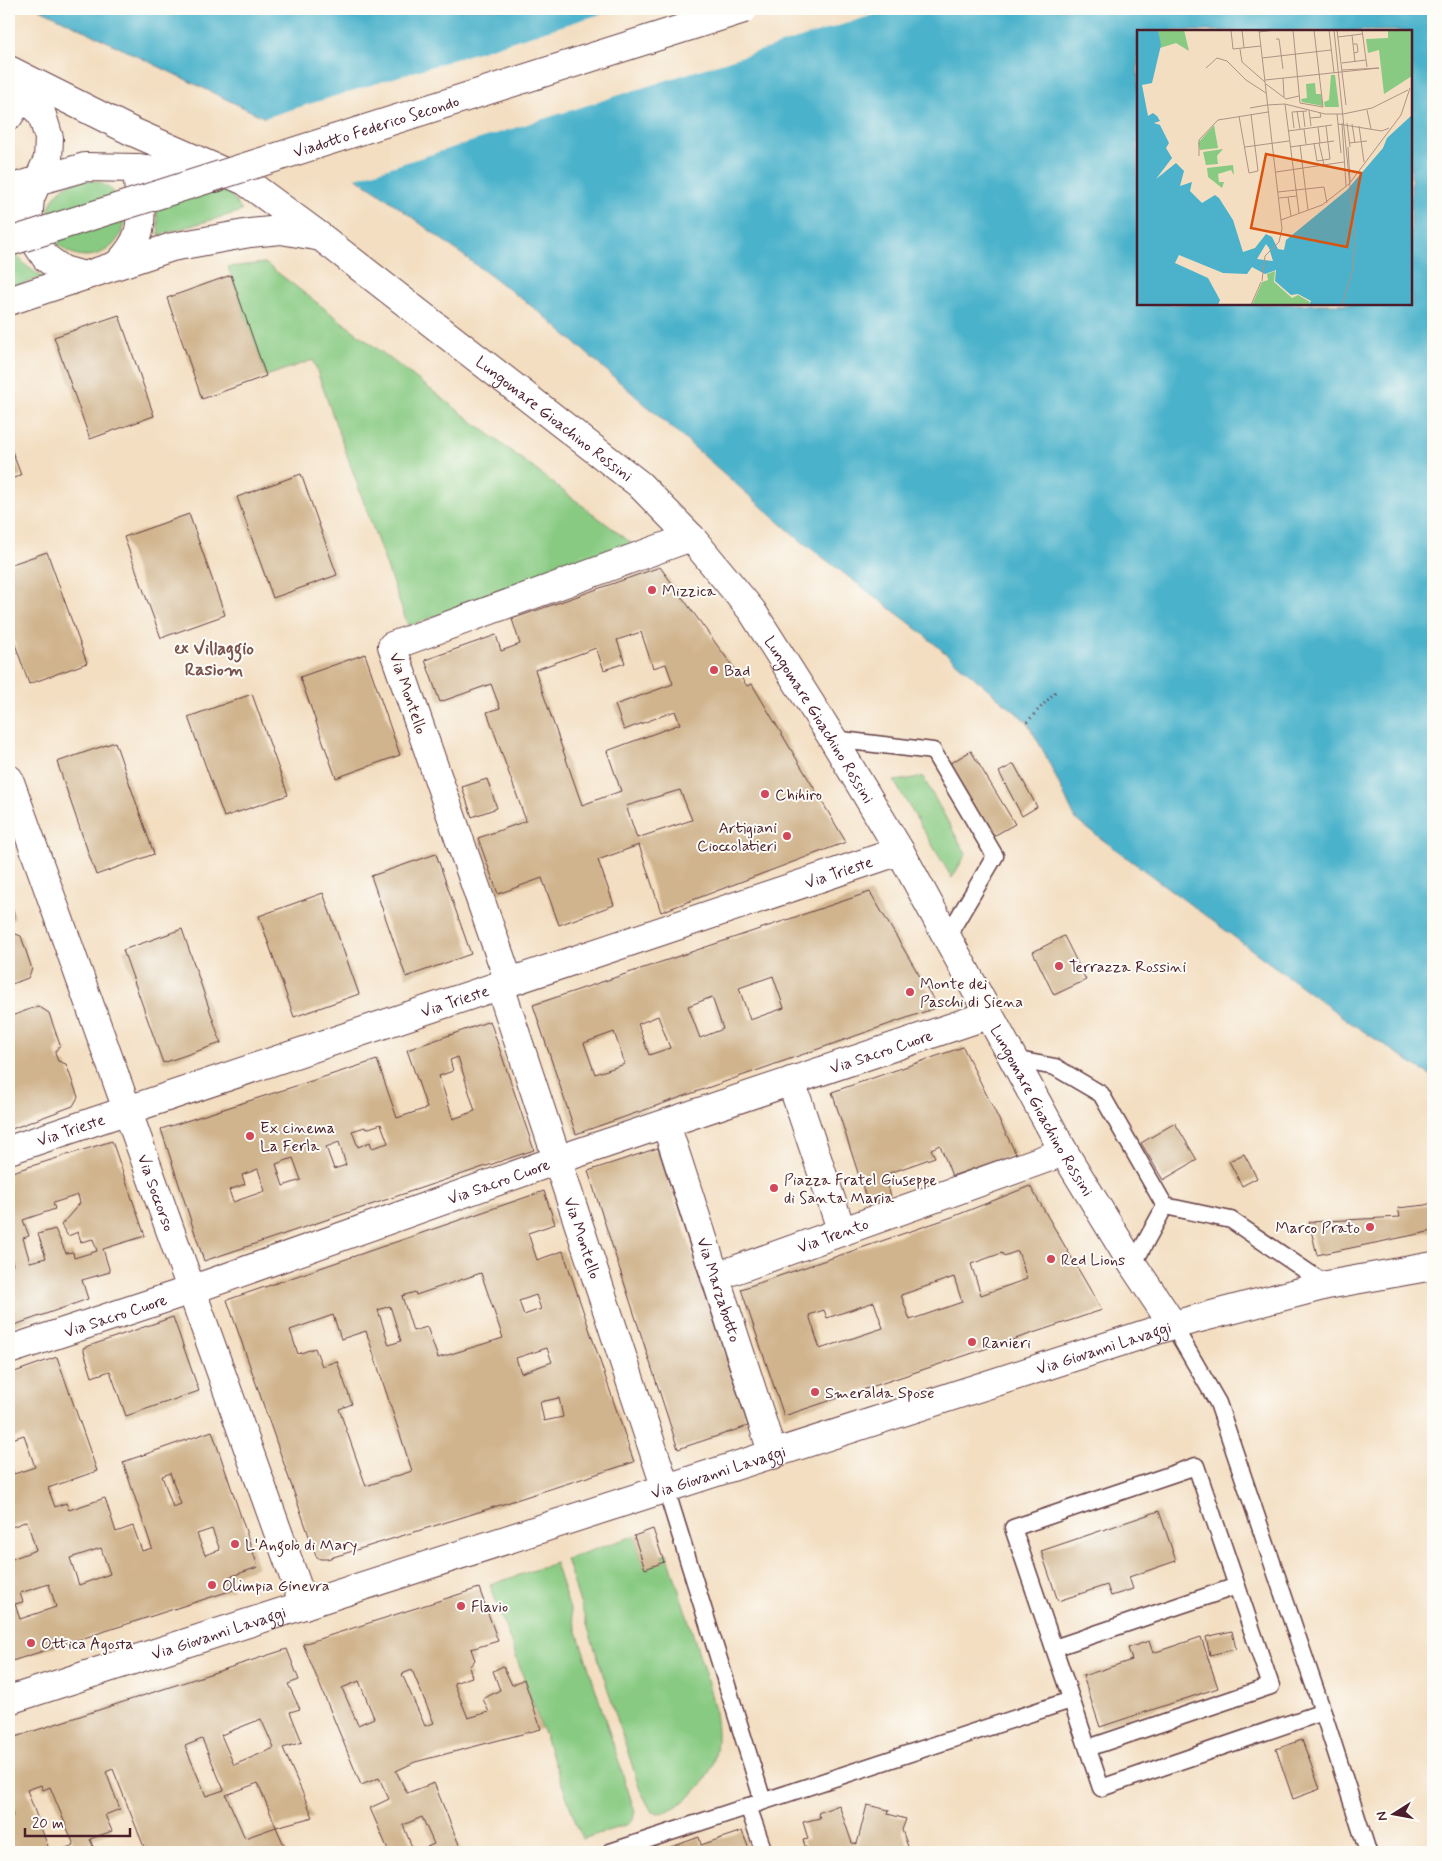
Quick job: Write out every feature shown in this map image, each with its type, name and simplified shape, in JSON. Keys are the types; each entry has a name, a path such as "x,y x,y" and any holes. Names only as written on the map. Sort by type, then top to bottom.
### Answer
{"street":[{"name":"Viadotto Federico Secondo","path":"9,242 744,9"},
{"name":"Lungomare Gioachino Rossini","path":"9,70 133,132 245,181 321,237 640,484 691,538 752,611 833,739 900,851 1064,1152 1133,1265 1173,1325"},
{"path":"14,96 42,115 49,138 48,159 30,198 28,220 34,240 46,258 64,270 84,276"},
{"path":"118,264 131,251 139,234 142,216 133,132"},
{"path":"9,189 85,167 137,168 245,181"},
{"path":"9,301 172,247 250,232 282,230 321,237"},
{"name":"Via Montello","path":"666,1489 557,1160 505,984 392,646 691,538"},
{"name":"Via Soccorso","path":"9,778 304,1605"},
{"name":"Via Trieste","path":"9,1150 900,851"},
{"name":"Via Sacro Cuore","path":"9,1350 191,1290 557,1160 988,1015"},
{"path":"791,1082 842,1232"},
{"name":"Via Marzabotto","path":"666,1124 773,1455"},
{"name":"Via Trento","path":"715,1277 1064,1152"},
{"name":"Via Giovanni Lavaggi","path":"9,1700 1173,1325 1327,1285 1433,1266"}],"lane":[{"path":"833,739 933,751 995,856 947,937"},
{"path":"1013,1059 1055,1067 1101,1094 1165,1206 1230,1220 1327,1285"},
{"path":"1133,1265 1165,1206"},
{"path":"1173,1325 1218,1403 1323,1712 1368,1852"},
{"path":"1088,1748 1271,1686 1196,1466 1013,1528 1071,1700 1102,1788 1323,1712"},
{"path":"666,1489 755,1804 764,1852"},
{"path":"1054,1648 1237,1586"},
{"path":"610,1852 1071,1700"}],"path":[{"path":"1027,722 1057,690"}],"green space":[{"path":"86,180 101,183 113,191 121,203 124,218 121,233 113,245 101,253 86,256 71,253 59,245 51,233 48,218 51,203 59,191 71,183"},
{"path":"151,185 228,191 242,211 159,235"},
{"path":"9,235 15,250 25,265 43,277 9,288"},
{"path":"265,263 634,545 408,626 313,360 266,376 228,267"},
{"path":"923,777 966,854 952,878 894,781"},
{"path":"634,1536 645,1568 664,1562 662,1555 667,1553 708,1683 716,1724 717,1744 713,1763 704,1781 681,1803 672,1809 657,1813 652,1812 640,1790 566,1559"},
{"path":"555,1563 635,1812 633,1819 626,1825 582,1839 490,1585"}],"water":[{"path":"40,9 1433,9 1433,1077 1348,1021 1076,820 1045,754 1027,722 911,624 801,541 542,314 378,192 265,118"}],"pier":[{"path":"617,9 892,9 353,179 261,119"}],"building":[{"path":"231,275 266,376 202,399 167,298"},
{"path":"119,315 154,416 90,439 54,337"},
{"path":"9,443 21,475 9,480"},
{"path":"301,474 337,575 273,598 237,497"},
{"path":"189,514 225,615 161,638 124,537"},
{"path":"47,552 87,663 29,684 9,627 9,565"},
{"path":"660,567 747,686 752,684 846,842 661,912 639,845 598,860 614,905 559,925 542,878 498,894 478,838 526,821 487,712 500,708 491,684 440,702 425,660 496,635 501,651 520,644 512,619","holes":["641,632 653,668 666,664 673,684 615,705 624,730 675,711 680,724 607,751 621,791 582,805 535,670 596,648 604,670 625,663 617,640","680,790 692,820 637,838 626,806"]},
{"path":"365,654 400,755 336,778 300,677"},
{"path":"252,694 288,795 224,817 188,717"},
{"path":"115,742 154,854 96,875 57,762"},
{"path":"971,751 1015,824 983,842 940,769"},
{"path":"1014,764 1037,807 1022,816 999,772"},
{"path":"487,779 497,808 472,817 462,787"},
{"path":"436,854 471,954 406,977 371,876"},
{"path":"870,892 938,1007 576,1134 533,1005","holes":["773,976 784,1008 750,1020 739,988","712,997 723,1029 700,1038 688,1006","658,1016 670,1048 649,1055 638,1024","614,1032 625,1064 595,1074 584,1043"]},
{"path":"323,893 359,994 294,1017 259,916"},
{"path":"9,901 15,917 9,924"},
{"path":"9,924 13,933 21,936 32,969 28,978 9,985"},
{"path":"182,929 221,1043 163,1063 123,950"},
{"name":"Terrazza Rossini","path":"1064,936 1086,980 1054,995 1033,952"},
{"path":"38,1006 49,1013 60,1045 55,1052 56,1056 58,1061 66,1064 78,1097 73,1106 9,1130 9,1083 12,1081 9,1072 9,1017"},
{"path":"490,1021 534,1150 204,1261 161,1129 377,1060 397,1118 427,1108 407,1050","holes":["458,1057 475,1111 453,1119 439,1076 453,1071 450,1060","381,1124 388,1143 372,1148 370,1142 358,1147 352,1131 365,1127 366,1129","339,1142 346,1165 334,1169 326,1147","293,1158 301,1180 283,1186 276,1164","258,1169 265,1191 233,1202 229,1190 245,1184 242,1175"]},
{"path":"963,1047 1016,1154 952,1176 940,1145 931,1149 935,1157 884,1175 891,1196 868,1204 832,1092"},
{"path":"1175,1123 1197,1160 1163,1180 1141,1143"},
{"path":"112,1141 145,1236 103,1249 110,1272 82,1280 88,1299 9,1327 9,1266 13,1265 9,1251 9,1173","holes":["78,1195 80,1203 61,1225 68,1236 78,1232 81,1242 93,1239 97,1251 74,1258 73,1252 66,1253 55,1229 38,1234 46,1258 30,1262 23,1238 29,1236 23,1220 55,1209 53,1203"]},
{"path":"658,1148 748,1426 678,1449 588,1171"},
{"path":"1244,1154 1257,1178 1242,1186 1229,1161"},
{"path":"1030,1186 1102,1310 784,1416 741,1289 952,1217","holes":["1018,1251 1027,1279 981,1295 971,1264 1002,1253 1004,1256","954,1277 962,1302 910,1320 901,1295","874,1302 883,1328 820,1349 809,1315 824,1310 827,1318"]},
{"path":"544,1191 555,1224 528,1233 537,1260 563,1251 634,1462 463,1517 327,1559 320,1559 316,1556 227,1300","holes":["481,1273 503,1338 438,1358 427,1327 413,1331 402,1296 415,1292 416,1295","536,1295 541,1309 524,1315 519,1301","390,1306 401,1341 389,1345 378,1310","333,1315 341,1339 366,1331 412,1471 366,1486 339,1409 352,1404 337,1361 322,1366 315,1348 298,1354 290,1330","547,1348 552,1362 521,1373 516,1358","559,1398 563,1417 544,1421 540,1402"]},
{"name":"Marco Prato","path":"1433,1202 1433,1231 1317,1255 1309,1222 1400,1217 1398,1208 1426,1205"},
{"path":"173,1317 199,1391 126,1416 110,1371 92,1377 83,1348"},
{"path":"57,1357 97,1471 48,1488 55,1507 66,1503 69,1510 105,1498 116,1532 133,1526 142,1551 152,1548 123,1462 212,1431 258,1567 229,1577 233,1590 9,1662 9,1560 36,1550 27,1521 9,1528 9,1459 14,1474 35,1467 24,1435 9,1440 9,1374","holes":["170,1473 181,1504 173,1507 162,1476","212,1529 220,1550 205,1555 197,1534","101,1548 110,1574 79,1585 70,1558","49,1584 56,1607 20,1619 15,1604 23,1602 20,1593"]},
{"path":"1159,1511 1176,1561 1129,1577 1133,1589 1111,1596 1107,1585 1058,1601 1041,1551"},
{"path":"653,1529 664,1562 645,1569 634,1536"},
{"path":"479,1588 498,1641 471,1649 475,1660 469,1667 472,1677 454,1683 468,1718 489,1712 483,1699 500,1690 493,1671 503,1666 512,1685 524,1679 541,1729 415,1762 396,1771 407,1793 434,1783 462,1852 415,1852 434,1844 422,1817 403,1825 414,1852 389,1852 370,1808 389,1799 379,1778 361,1785 303,1644","holes":["412,1670 434,1723 425,1726 402,1674","359,1681 374,1718 358,1725 342,1688"]},
{"path":"1232,1631 1236,1649 1210,1655 1206,1637"},
{"path":"1201,1637 1218,1688 1100,1727 1083,1676 1132,1660 1128,1648 1149,1641 1153,1653"},
{"path":"287,1649 299,1680 288,1684 300,1709 290,1712 302,1742 283,1748 313,1817 276,1827 287,1852 146,1852 113,1769 106,1772 120,1809 105,1815 112,1831 90,1839 95,1852 55,1852 74,1845 50,1787 43,1790 41,1785 27,1790 50,1852 9,1852 9,1817 13,1816 9,1804 9,1739","holes":["261,1719 274,1748 234,1765 221,1735","202,1739 224,1790 206,1796 185,1746","258,1783 276,1827 245,1838 226,1795"]},
{"path":"1302,1740 1320,1789 1293,1799 1276,1749"},
{"path":"839,1805 852,1843 857,1844 867,1805 889,1810 888,1814 906,1819 902,1830 910,1852 807,1852 803,1840 808,1839 803,1822 820,1818 818,1813"},
{"path":"742,1831 750,1852 670,1852 669,1848 699,1837 701,1845"}],"place":[{"name":"Mizzica","path":"652,590"},
{"name":"Bad","path":"714,670"},
{"name":"Chihiro","path":"765,794"},
{"name":"Artigiani Cioccolatieri","path":"787,836"},
{"name":"Terrazza Rossini","path":"1059,966"},
{"name":"Monte dei Paschi di Siena","path":"910,992"},
{"name":"Ex cinema La Ferla","path":"250,1136"},
{"name":"Piazza Fratel Giuseppe di Santa Maria","path":"774,1188"},
{"name":"Marco Prato","path":"1370,1227"},
{"name":"Red Lions","path":"1051,1259"},
{"name":"Ranieri","path":"972,1342"},
{"name":"Smeralda Spose","path":"815,1392"},
{"name":"L'Angolo di Mary","path":"235,1544"},
{"name":"Olimpia Ginevra","path":"212,1585"},
{"name":"Flavio","path":"461,1606"},
{"name":"Ottica Agosta","path":"31,1643"}],"district":[{"name":"ex Villaggio Rasiom","path":"214,658"}]}
